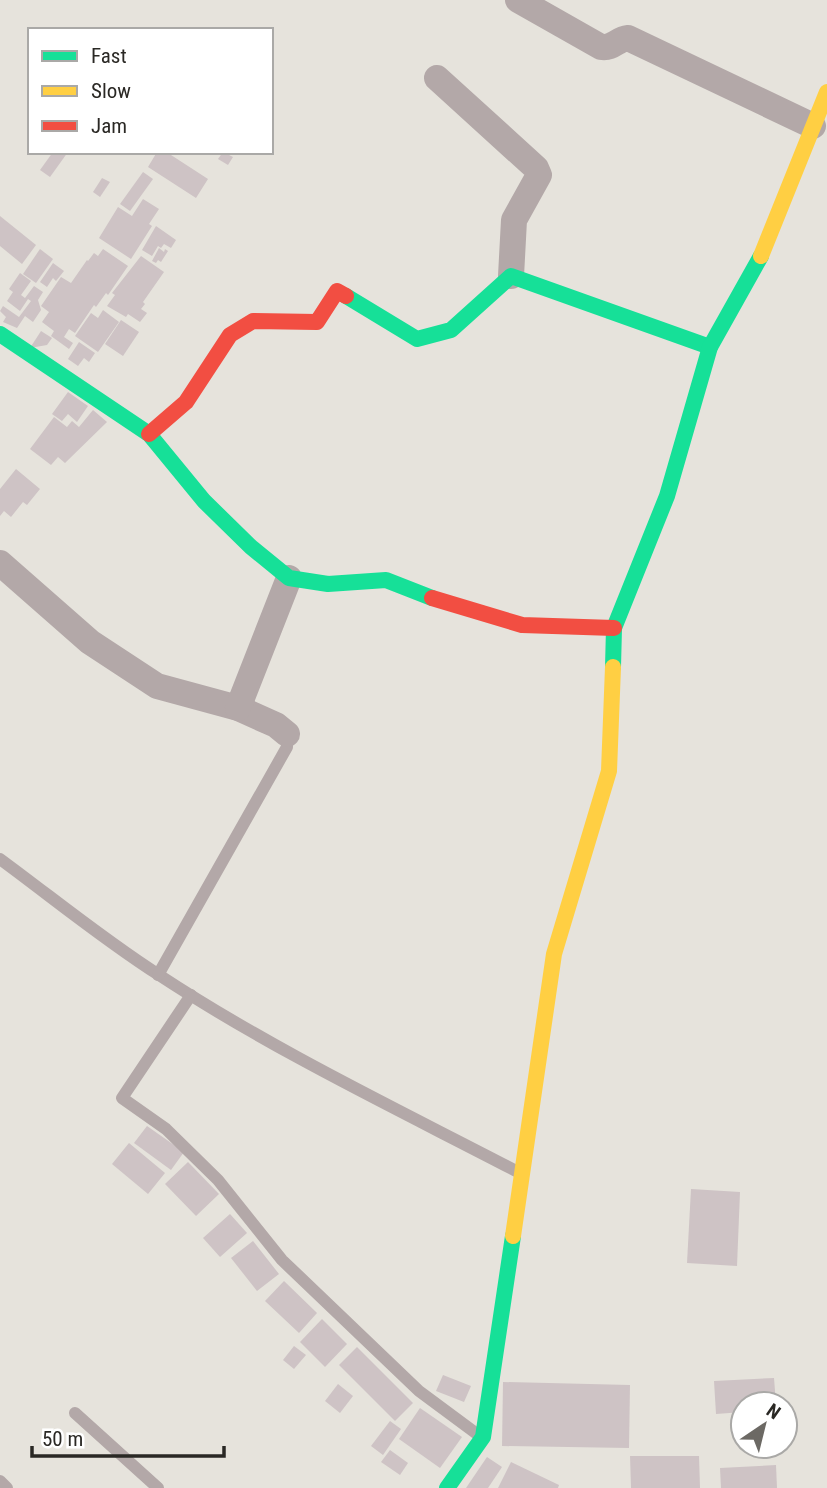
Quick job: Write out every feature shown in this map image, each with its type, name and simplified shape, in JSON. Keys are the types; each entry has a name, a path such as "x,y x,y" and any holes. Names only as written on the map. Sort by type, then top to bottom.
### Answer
{"street":[{"path":"518,0 601,47 611,47 628,38 813,126"},
{"path":"149,434 186,402 230,335 253,321 312,323 317,321 337,291 417,339 451,330 511,276 514,220 539,175 536,168 437,78"},
{"path":"447,1488 482,1437 554,954 609,771 614,628 667,496 710,347 763,251 827,92"},
{"path":"511,276 710,347"},
{"path":"0,334 149,434 204,500 250,547 289,578 327,584 386,580 430,598 522,625 614,628"},
{"path":"0,563 90,642 157,686 237,708 276,725 287,734"},
{"path":"237,708 289,578"}],"lane":[{"path":"158,975 287,747 287,734"},
{"path":"0,859 158,975 191,995 289,1052 522,1173"},
{"path":"191,995 122,1098 174,1137 218,1180 282,1260 419,1391 482,1437"},
{"path":"75,1413 158,1488"},
{"path":"0,1481 7,1488"}],"building":[{"path":"52,154 67,154 50,177 40,170"},
{"path":"156,154 172,154 208,179 196,198 148,167"},
{"path":"222,154 233,157 228,165 218,159"},
{"path":"143,172 153,179 130,211 120,204"},
{"path":"102,178 110,182 100,197 93,192"},
{"path":"143,199 159,209 149,224 152,226 131,259 99,238 118,207 132,216"},
{"path":"0,216 36,245 22,264 0,246"},
{"path":"156,226 176,240 171,248 164,244 161,248 158,246 152,256 142,250"},
{"path":"159,248 164,252 165,249 168,251 161,262 158,260 156,263 152,261"},
{"path":"40,249 53,259 36,283 23,274"},
{"path":"103,249 128,266 108,295 106,293 96,307 94,305 75,333 69,329 64,337 73,343 69,349 51,336 54,331 42,322 49,312 41,306 61,277 71,283 87,260 94,253 98,256"},
{"path":"141,256 164,272 143,302 145,304 141,309 147,313 140,322 107,306 115,295 112,293"},
{"path":"53,263 64,271 56,281 53,278 47,287 40,282"},
{"path":"20,273 31,281 21,295 25,298 34,286 43,292 38,300 41,310 33,322 25,316 17,328 3,322 6,317 0,311 3,306 19,317 31,301 28,299 20,311 7,301 13,292 9,289"},
{"path":"103,310 119,322 98,352 75,336 91,313 98,318"},
{"path":"121,320 139,332 123,356 105,344"},
{"path":"41,331 52,338 47,345 30,348"},
{"path":"79,342 95,353 89,362 84,358 78,366 68,359"},
{"path":"68,392 88,406 77,422 68,414 62,421 52,414"},
{"path":"93,410 107,422 65,463 58,457 51,465 30,449 54,417 67,427 72,421 79,427"},
{"path":"16,469 40,489 27,505 23,502 11,517 4,511 0,516 0,489"},
{"path":"147,1126 184,1152 171,1170 134,1143"},
{"path":"129,1143 165,1173 148,1194 112,1164"},
{"path":"188,1162 219,1194 196,1216 165,1184"},
{"path":"691,1189 740,1192 737,1266 687,1263"},
{"path":"230,1214 247,1233 220,1257 203,1238"},
{"path":"253,1241 279,1274 257,1291 231,1258"},
{"path":"284,1281 317,1313 299,1333 265,1301"},
{"path":"322,1319 347,1344 325,1367 300,1342"},
{"path":"294,1346 306,1355 294,1369 283,1360"},
{"path":"357,1347 413,1403 395,1421 339,1365"},
{"path":"443,1375 471,1386 464,1402 436,1391"},
{"path":"774,1378 775,1390 729,1390 729,1413 716,1414 714,1381"},
{"path":"503,1382 630,1385 629,1448 502,1446"},
{"path":"338,1384 353,1396 340,1413 325,1401"},
{"path":"420,1408 462,1437 440,1468 399,1439"},
{"path":"390,1421 401,1429 383,1455 371,1446"},
{"path":"390,1450 408,1463 400,1475 381,1462"},
{"path":"630,1456 699,1456 700,1488 631,1488"},
{"path":"487,1457 502,1467 488,1488 466,1488"},
{"path":"511,1462 559,1485 558,1488 498,1488"},
{"path":"776,1465 777,1488 721,1488 720,1468"}],"traffic: fast":[{"path":"613,667 614,628 667,496 710,347 761,256"},
{"path":"346,296 417,339 451,330 511,276 710,347"},
{"path":"0,334 149,434 204,501 251,547 289,578 328,584 386,580 432,598"},
{"path":"447,1488 483,1437 513,1236"}],"traffic: slow":[{"path":"761,256 827,92"},
{"path":"513,1236 554,954 609,771 613,667"}],"traffic: jam":[{"path":"149,434 186,402 230,335 253,321 317,322 337,291 346,296"},
{"path":"432,598 522,625 614,628"}]}
